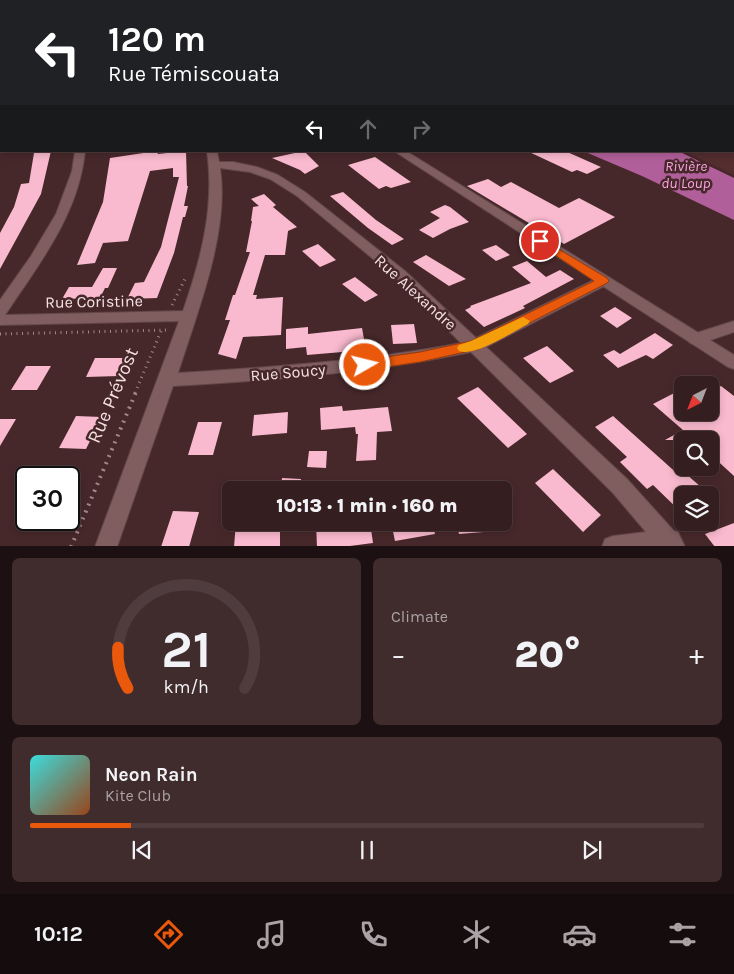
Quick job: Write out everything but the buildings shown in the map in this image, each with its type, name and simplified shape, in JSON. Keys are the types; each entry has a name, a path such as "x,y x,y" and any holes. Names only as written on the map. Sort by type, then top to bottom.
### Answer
{"street":[{"path":"0,311 53,231 74,183 80,152"},
{"path":"401,152 734,363"},
{"path":"106,546 167,380 203,268 212,228 214,158"},
{"name":"Rue Alexandre","path":"214,158 274,177 300,194 400,274 620,486 672,544"},
{"name":"Rue Soucy","path":"167,380 289,373 346,367 420,357 474,346 603,281"},
{"name":"Rue Coristine","path":"0,320 185,323"},
{"path":"696,339 734,326"},
{"path":"613,546 672,544"}],"path":[{"name":"Rue Prévost","path":"71,546 183,281 203,268"},
{"name":"Rue Coristine","path":"0,334 185,323"}],"shaded area":[{"path":"686,152 734,152 734,175"}],"water":[{"name":"Rivière du Loup","path":"585,152 680,152 734,178 734,220 642,176"}],"slow traffic":[{"path":"463,348 474,346 523,321"}],"route":[{"path":"365,365 420,357 474,346 603,281 540,241"}]}
